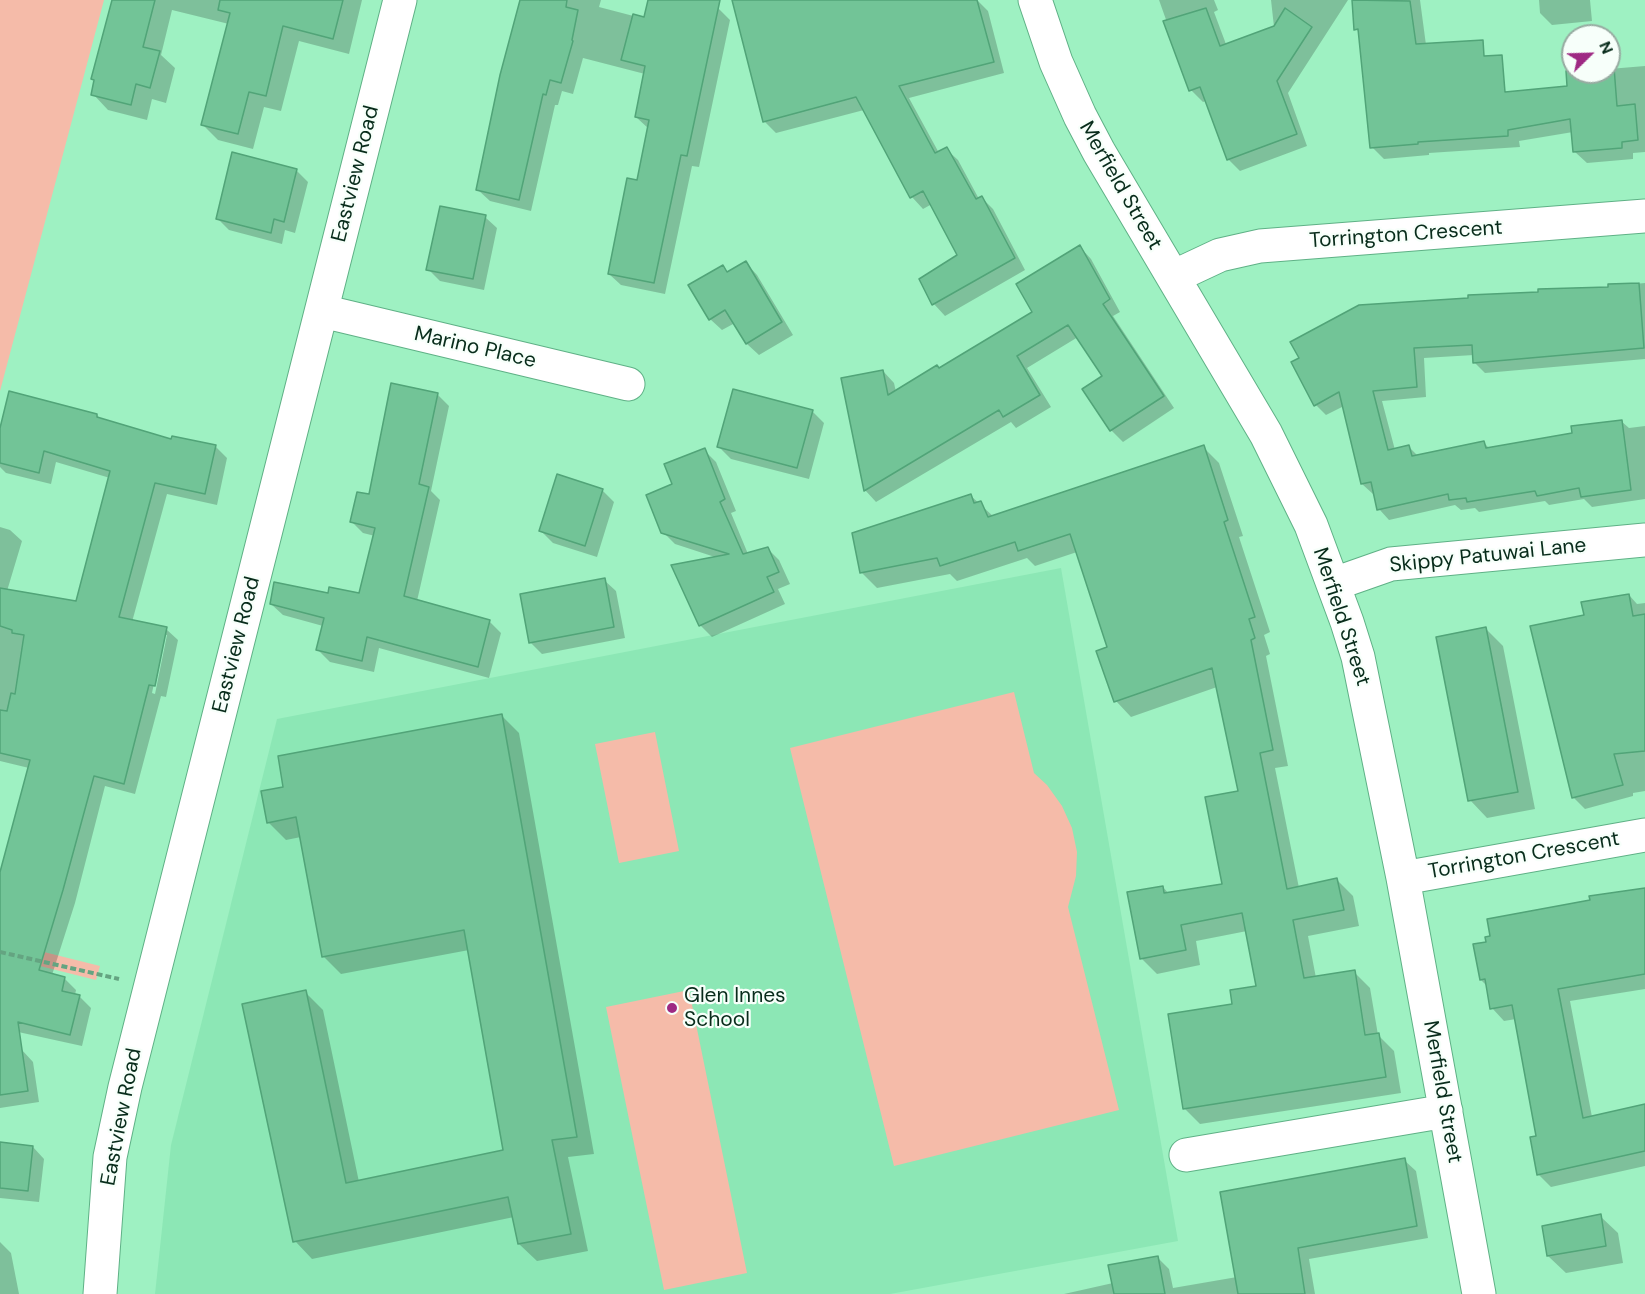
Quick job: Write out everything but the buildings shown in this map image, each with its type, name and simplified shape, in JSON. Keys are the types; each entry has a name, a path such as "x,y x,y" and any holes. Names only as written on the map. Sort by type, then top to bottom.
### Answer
{"street":[{"name":"Eastview Road","path":"100,1294 111,1157 125,1087 400,0"},
{"name":"Merfield Street","path":"1035,0 1056,62 1080,116 1266,434 1311,525 1334,584 1359,657 1403,878 1479,1294"},
{"name":"Torrington Crescent","path":"1173,277 1220,255 1260,246 1645,216"},
{"name":"Marino Place","path":"322,311 628,384"},
{"name":"Skippy Patuwai Lane","path":"1334,584 1391,564 1645,540"},
{"name":"Torrington Crescent","path":"1403,878 1645,835"},
{"path":"1186,1155 1446,1111"}],"path":[{"path":"0,952 125,981"}],"shaded area":[{"path":"0,0 104,0 0,391"},
{"name":"Glen Innes School","path":"1061,568 1178,1241 890,1294 155,1294 171,1145 277,719"},
{"path":"1014,692 1034,773 1047,785 1062,806 1072,828 1077,852 1076,876 1068,907 1119,1110 894,1166 790,748"},
{"path":"655,732 679,851 619,863 595,744"},
{"path":"0,941 100,966 96,980 0,956"},
{"path":"689,990 747,1273 664,1290 606,1007"}],"place":[{"name":"Glen Innes School","path":"672,1008"}]}
